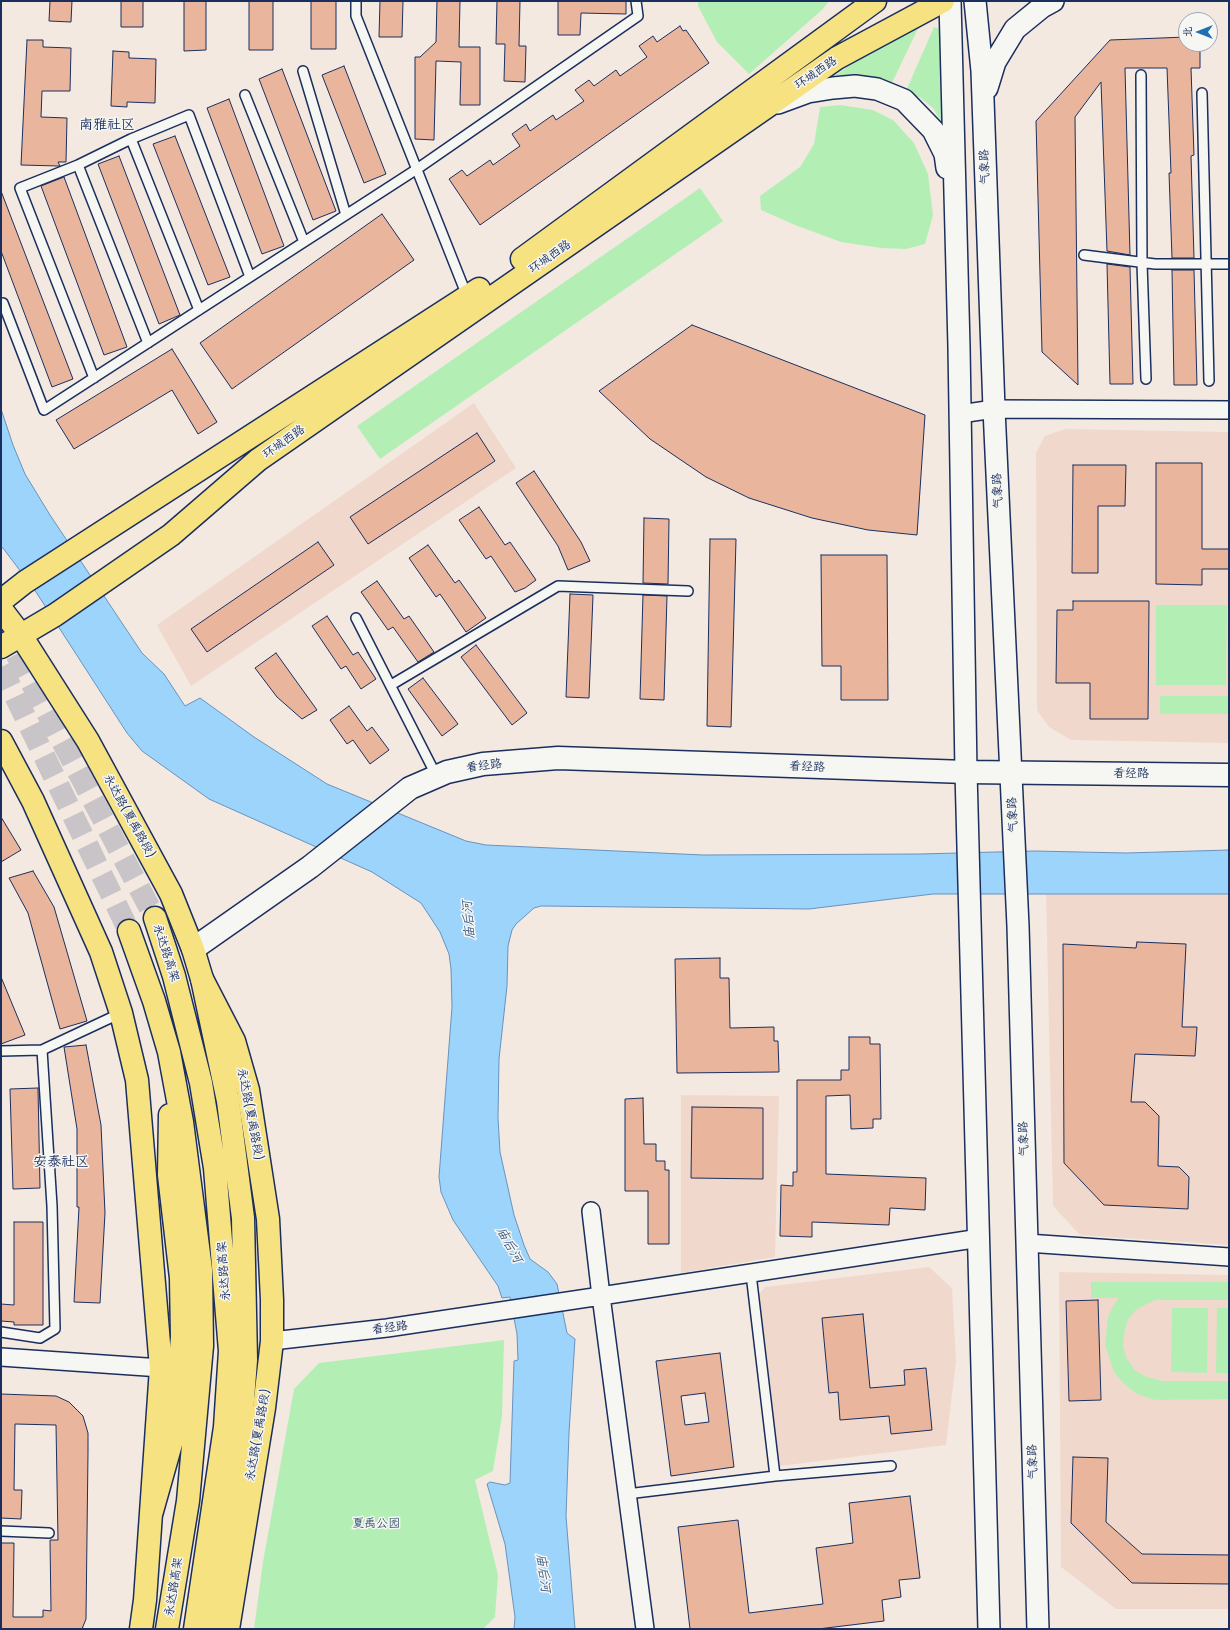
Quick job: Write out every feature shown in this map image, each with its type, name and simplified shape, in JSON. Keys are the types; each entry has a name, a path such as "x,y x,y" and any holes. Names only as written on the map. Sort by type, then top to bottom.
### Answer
{"main road":[{"name":"环城西路","path":"1,601 25,582 152,502 497,277 875,1"},
{"name":"环城西路","path":"20,634 55,615 171,535 258,460 837,58 943,1"},
{"name":"永达路(夏禹路段)","path":"1,609 20,634 92,748 171,894 193,949 202,979 234,1041 248,1090 268,1219 272,1300 272,1341 264,1408 210,1624"},
{"path":"1,647 20,634"},
{"path":"1,741 33,801 101,952 122,1013 137,1080 161,1368 152,1510 145,1600 141,1629"},
{"name":"看经路","path":"193,949 310,867 410,788 447,772 483,764 558,758 966,772 1229,775"},
{"name":"永达路高架","path":"155,918 174,976 201,1083 215,1168 230,1351 210,1624"},
{"name":"永达路高架","path":"129,931 154,1001 168,1052 182,1122 193,1195 201,1270 202,1346 188,1501 168,1621"},
{"path":"202,979 228,1101 242,1210 246,1360 239,1453 210,1624"},
{"path":"152,1510 174,1434 182,1337 181,1278 169,1175 168,1052"},
{"path":"136,1629 145,1600"}],"street":[{"path":"950,1 960,414 967,820 972,928 989,1629"},
{"name":"气象路","path":"975,1 983,100 994,409 1014,819 1038,1629"},
{"path":"983,100 995,62 1015,29 1042,7 1053,1"},
{"path":"765,108 808,92 855,86 877,89 904,100 933,130 945,154 955,206"},
{"path":"960,414 994,409 1229,410"},
{"path":"591,1211 645,1629"},
{"name":"看经路","path":"272,1341 387,1328 574,1302 601,1296 980,1238"},
{"path":"1027,1243 1229,1257"},
{"path":"1,1357 161,1368"}],"lane":[{"path":"356,1 356,16 467,296"},
{"path":"3,303 44,410 417,169 638,16 636,1"},
{"path":"303,71 346,215"},
{"path":"1141,75 1142,263 1146,379"},
{"path":"1202,93 1209,381"},
{"path":"245,96 304,242"},
{"path":"94,378 20,188 78,165 131,139 188,115 250,277"},
{"path":"131,139 199,310"},
{"path":"78,165 148,343"},
{"path":"1084,255 1142,263 1229,264"},
{"path":"391,686 558,586 688,591"},
{"path":"356,618 437,777"},
{"path":"1,1051 42,1050 122,1013"},
{"path":"1,1332 40,1338 55,1329 52,1206 42,1050"},
{"path":"751,1274 775,1476"},
{"path":"627,1494 775,1476 891,1466"},
{"path":"1,1531 49,1533"}],"shaded area":[{"path":"474,403 516,468 191,686 157,625"},
{"path":"1065,429 1229,432 1229,743 1071,740 1049,727 1037,710 1036,453 1045,436"},
{"path":"1046,893 1229,893 1229,1245 1080,1235 1053,1206"},
{"path":"681,1095 779,1096 775,1257 681,1273"},
{"path":"929,1267 952,1288 956,1361 946,1445 780,1466 759,1294 765,1287"},
{"path":"1059,1272 1229,1275 1229,1609 1116,1609 1061,1567"}],"green space":[{"path":"698,1 829,1 823,9 749,74 717,42 698,6"},
{"path":"921,22 891,85 875,78 836,75 905,27"},
{"path":"934,27 941,29 948,136 934,109 921,98 906,91"},
{"path":"840,105 873,110 893,120 914,143 928,174 933,215 925,244 906,249 881,248 841,242 795,225 761,210 760,196 800,167 814,144 820,107"},
{"path":"700,188 723,221 380,459 357,426"},
{"path":"1156,605 1227,605 1226,685 1156,685"},
{"path":"1160,696 1229,696 1229,714 1160,714"},
{"path":"1091,1282 1229,1282 1229,1300 1155,1300 1137,1309 1129,1318 1125,1328 1123,1347 1127,1359 1135,1370 1144,1376 1162,1381 1229,1381 1229,1399 1155,1400 1137,1394 1124,1384 1114,1372 1105,1345 1108,1317 1119,1298 1091,1298"},
{"path":"1172,1308 1208,1308 1207,1373 1171,1372"},
{"path":"1217,1308 1229,1308 1229,1373 1216,1373"},
{"name":"夏禹公园","path":"504,1340 502,1416 493,1471 475,1480 498,1575 495,1617 483,1629 254,1629 263,1562 294,1389 319,1363"}],"water":[{"name":"庙后河","path":"1,409 13,445 25,474 50,515 142,653 164,674 185,706 200,698 254,737 327,784 466,841 486,845 703,855 920,854 1034,851 1126,853 1229,850 1229,894 933,894 809,909 541,906 534,908 516,924 512,930 508,946 507,986 499,1059 498,1118 500,1152 514,1215 524,1245 530,1259 548,1272 557,1284 567,1333 575,1339 569,1433 566,1516 575,1629 514,1629 515,1617 505,1544 487,1484 490,1482 505,1485 510,1483 514,1361 518,1360 517,1334 510,1297 502,1298 498,1286 453,1220 441,1192 439,1177 452,1007 449,954 440,932 421,903 372,872 209,799 142,751 127,733 36,592 3,548 1,548"}],"building":[{"path":"50,1 72,1 71,22 49,21"},
{"path":"121,1 143,1 143,27 121,27"},
{"path":"184,1 206,1 206,50 184,51"},
{"path":"249,1 273,1 273,50 249,50"},
{"path":"311,1 336,1 336,49 311,49"},
{"path":"380,1 403,1 402,37 379,37"},
{"path":"437,1 460,1 459,47 480,47 480,105 460,105 461,62 436,61 434,140 415,139 415,57 420,57 436,42"},
{"path":"497,1 520,1 519,46 526,46 525,82 504,81 505,44 496,44"},
{"path":"558,1 626,1 626,14 581,13 580,35 558,35"},
{"path":"680,26 683,31 686,30 709,63 480,225 449,179 462,170 467,176 490,160 493,165 520,146 512,134 526,124 530,131 553,115 556,120 584,101 575,90 589,80 594,86 616,70 620,76 647,57 639,46 653,36 657,42"},
{"path":"1178,37 1178,52 1200,52 1200,68 1191,68 1194,155 1191,156 1194,258 1172,258 1169,173 1171,173 1167,68 1125,68 1130,255 1107,251 1101,82 1075,117 1078,385 1042,352 1036,121 1110,40"},
{"path":"27,40 43,40 43,47 71,48 70,91 42,91 41,117 67,118 66,162 58,162 60,166 21,165"},
{"path":"113,51 129,52 129,58 156,59 155,103 127,102 127,107 111,106"},
{"path":"344,66 386,174 364,183 322,75"},
{"path":"282,69 336,211 313,220 259,79"},
{"path":"229,99 284,246 262,254 207,108"},
{"path":"175,136 230,277 208,285 153,144"},
{"path":"119,156 180,315 159,324 98,164"},
{"path":"64,177 127,347 104,355 41,186"},
{"path":"1,191 73,379 52,387 1,251"},
{"path":"382,214 414,260 232,389 200,343"},
{"path":"1107,264 1130,267 1133,384 1110,384"},
{"path":"1172,270 1194,270 1197,385 1174,385"},
{"path":"692,325 925,415 917,535 868,530 812,518 749,498 706,477 650,439 599,391"},
{"path":"172,349 217,422 198,434 172,390 74,449 56,420"},
{"path":"477,433 495,461 368,544 350,517"},
{"path":"1156,463 1202,463 1202,549 1229,549 1229,569 1202,569 1202,585 1156,584"},
{"path":"1073,465 1126,465 1125,506 1098,506 1098,573 1072,573"},
{"path":"534,471 581,542 590,561 568,570 558,546 516,483"},
{"path":"479,507 505,545 510,542 536,580 525,588 515,592 491,556 486,559 459,520"},
{"path":"644,518 669,519 668,584 643,583"},
{"path":"710,539 736,539 731,727 707,726"},
{"path":"318,542 334,565 207,652 191,629"},
{"path":"428,545 455,583 459,580 486,618 466,632 440,594 436,597 409,558"},
{"path":"821,555 887,555 888,700 841,700 841,666 822,666"},
{"path":"377,581 404,619 409,616 434,652 418,662 393,627 388,630 361,592"},
{"path":"570,594 593,595 589,698 566,697"},
{"path":"643,595 667,596 664,700 640,699"},
{"path":"1073,601 1149,601 1148,719 1090,719 1090,683 1056,683 1057,610 1073,610"},
{"path":"327,616 353,655 358,652 376,679 361,689 346,666 341,669 312,626"},
{"path":"476,645 527,713 512,725 461,657"},
{"path":"276,653 317,710 302,719 277,697 255,668"},
{"path":"423,678 458,724 442,736 408,689"},
{"path":"349,706 367,731 372,727 389,750 370,764 353,740 347,744 330,720"},
{"path":"1,817 21,850 1,862"},
{"path":"33,871 54,907 87,1021 60,1029 28,913 9,878"},
{"path":"1137,942 1186,944 1182,1027 1197,1027 1195,1056 1135,1054 1131,1102 1145,1102 1159,1116 1158,1166 1179,1167 1189,1177 1188,1209 1104,1205 1064,1163 1063,944 1136,948"},
{"path":"720,958 720,978 729,978 730,1028 774,1027 774,1041 778,1041 779,1072 677,1073 675,959"},
{"path":"1,977 25,1035 1,1044"},
{"path":"849,1037 870,1037 870,1044 880,1044 881,1119 873,1119 873,1128 851,1129 850,1095 826,1096 826,1174 926,1178 925,1210 890,1208 889,1225 812,1222 812,1237 780,1236 781,1185 793,1186 793,1172 797,1172 797,1080 841,1080 841,1070 849,1070"},
{"path":"86,1045 101,1125 105,1213 100,1303 74,1302 79,1207 77,1207 77,1129 64,1047"},
{"path":"38,1088 40,1188 13,1189 10,1089"},
{"path":"643,1098 644,1144 656,1144 656,1161 665,1161 665,1170 669,1170 669,1244 648,1244 648,1191 625,1191 625,1099"},
{"path":"692,1107 763,1108 763,1179 691,1178"},
{"path":"14,1222 43,1222 43,1325 14,1325 14,1322 1,1321 1,1304 14,1305"},
{"path":"1098,1300 1101,1400 1069,1401 1066,1301"},
{"path":"863,1314 870,1388 905,1385 904,1370 926,1368 932,1430 891,1434 889,1416 840,1420 838,1392 829,1393 822,1318"},
{"path":"720,1353 734,1467 671,1476 656,1361","holes":["705,1393 709,1422 685,1425 681,1396"]},
{"path":"1,1394 56,1396 69,1402 83,1416 88,1433 88,1452 86,1619 82,1629 1,1629 1,1543 14,1543 13,1617 43,1617 43,1610 51,1611 50,1540 58,1540 56,1425 15,1424 14,1490 22,1490 21,1519 1,1518"},
{"path":"1073,1457 1108,1458 1106,1522 1142,1554 1229,1555 1229,1584 1132,1583 1071,1523"},
{"path":"910,1496 920,1578 899,1580 901,1597 882,1600 884,1621 818,1629 690,1629 678,1527 738,1520 749,1613 823,1604 816,1548 853,1543 849,1503"}],"tunnel":[{"path":"1,625 155,918"},
{"path":"1,667 129,931"}],"district":[{"name":"南雅社区","path":"107,125"},
{"name":"安泰社区","path":"61,1162"}]}
